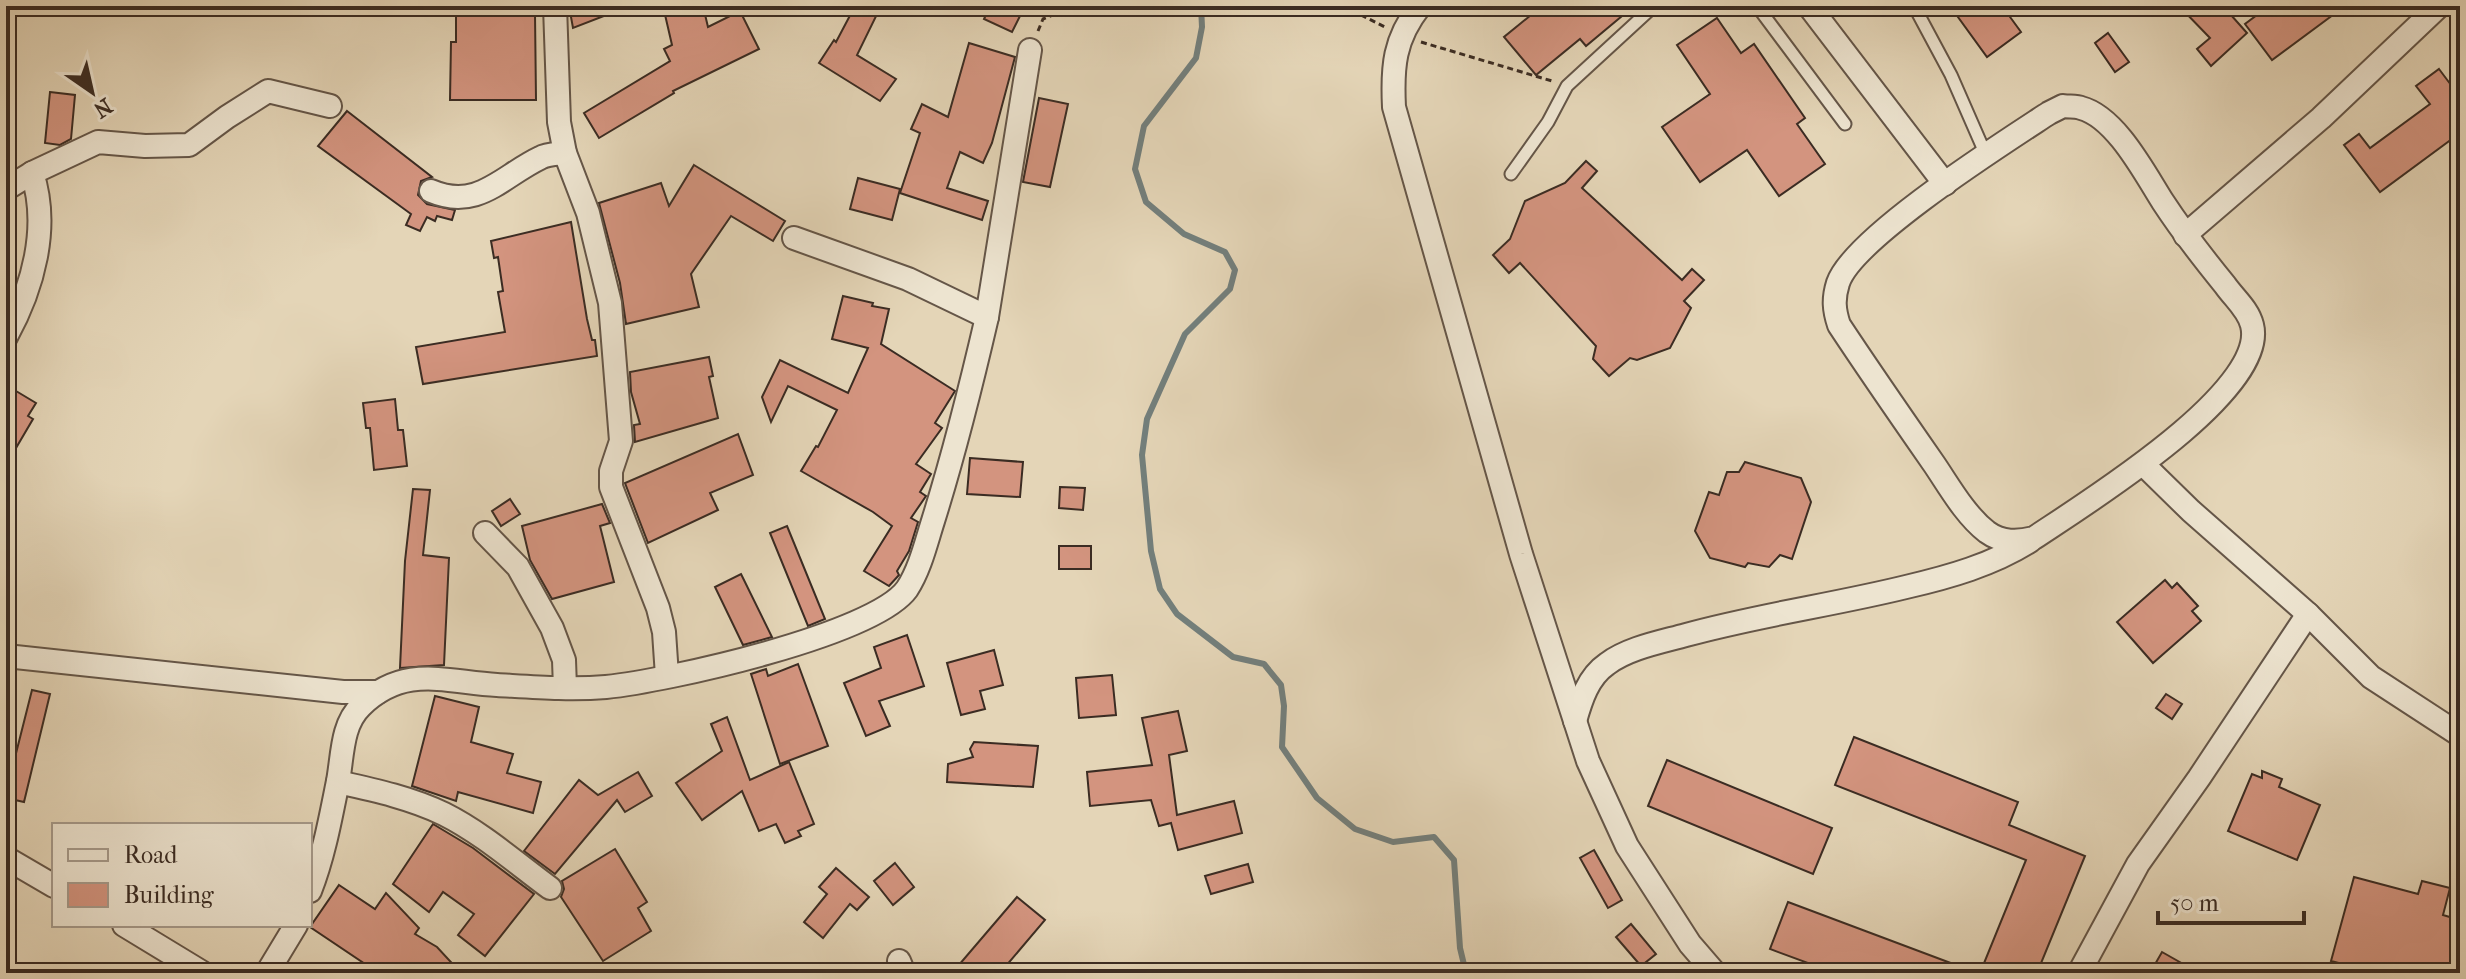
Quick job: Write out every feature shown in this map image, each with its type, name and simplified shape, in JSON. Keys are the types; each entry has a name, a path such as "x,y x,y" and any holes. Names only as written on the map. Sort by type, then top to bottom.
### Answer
{"street":[{"path":"555,6 559,122 565,153 588,213 610,303 621,441 611,471 611,487 658,608 664,632 667,676"},
{"path":"1420,6 1402,36 1392,69 1394,107 1521,554 1588,761 1627,846 1690,944 1715,973"},
{"path":"1809,6 1945,184"},
{"path":"2185,235 2321,118 2439,6"},
{"path":"312,883 338,782 348,725 358,708 378,692 402,681 421,677 565,688 606,687 667,676 758,656 826,633 884,608 906,590 918,567 949,469 987,317 1030,50"},
{"path":"6,189 32,173 98,142 145,146 189,145 268,91 330,106"},
{"path":"1575,721 1585,689 1606,664 1646,646 1703,630 1945,578 2008,555 2034,538 2144,465 2236,378 2250,355 2253,327 2245,309 2185,235 2114,132 2103,120 2082,108 2063,106 1986,155 1874,239 1838,280 1833,305 1839,325 1967,511 1987,532 2002,540 2034,538"},
{"path":"431,191 444,196 471,195 493,189 542,157 565,153"},
{"path":"6,337 21,305 37,247 41,221 39,194 32,173"},
{"path":"794,238 908,279 987,317"},
{"path":"2144,465 2191,511 2308,614 2371,677 2460,735"},
{"path":"485,533 518,567 552,628 564,660 565,688"},
{"path":"2079,973 2138,864 2308,614"},
{"path":"6,656 343,692 378,692"},
{"path":"338,782 403,797 446,815 550,888"},
{"path":"6,858 52,885"},
{"path":"127,927 203,973"},
{"path":"267,973 295,927"}],"lane":[{"path":"1511,174 1548,122 1567,86 1654,6"},
{"path":"1757,6 1845,124"},
{"path":"1914,6 1951,75 1986,155"}],"path":[{"path":"1030,50 1043,19 1060,12 1112,6"},
{"path":"1343,6 1402,36 1567,86"}],"building":[{"path":"569,6 626,6 627,7 573,28"},
{"path":"663,6 703,6 708,27 740,11 759,49 673,91 599,138 584,113 670,61 664,49 672,45"},
{"path":"855,6 881,6 857,55 896,79 880,101 819,63 834,40 836,42"},
{"path":"990,6 1025,6 1012,32 984,19"},
{"path":"1542,6 1634,6 1586,46 1580,39 1536,75 1504,37"},
{"path":"1950,6 2002,6 2021,32 1987,57"},
{"path":"2179,6 2223,6 2247,33 2211,66 2197,49 2210,38"},
{"path":"2269,6 2345,6 2272,60 2245,24"},
{"path":"535,14 536,100 450,100 451,42 456,42 456,16"},
{"path":"1717,18 1741,53 1754,44 1805,118 1797,124 1825,164 1779,196 1747,150 1700,182 1662,127 1710,94 1677,45"},
{"path":"2108,33 2129,62 2115,72 2095,43"},
{"path":"969,43 1015,57 992,143 983,163 960,152 947,188 988,201 982,220 900,193 920,133 911,129 922,104 948,117"},
{"path":"2439,69 2460,97 2460,133 2380,192 2344,145 2359,134 2370,148 2430,104 2416,86"},
{"path":"50,92 75,95 71,139 60,145 45,143"},
{"path":"1039,98 1068,104 1050,187 1023,182"},
{"path":"347,111 432,177 421,181 418,195 427,204 455,210 452,220 437,216 435,221 427,217 420,231 406,225 411,214 318,146"},
{"path":"1586,161 1597,171 1582,188 1682,280 1692,269 1704,280 1684,301 1691,308 1670,348 1637,360 1630,358 1609,376 1593,359 1596,346 1520,263 1509,273 1493,255 1510,239 1525,201 1565,183"},
{"path":"694,165 785,221 773,241 731,216 691,274 699,307 626,324 620,283 599,203 661,183 669,206"},
{"path":"858,178 900,189 892,220 850,209"},
{"path":"571,222 587,319 597,356 423,384 416,347 505,332 498,292 503,291 498,257 494,258 491,241"},
{"path":"843,296 889,309 881,344 955,391 935,423 942,428 916,464 931,474 920,492 926,496 911,518 918,522 909,551 897,571 899,575 889,586 864,571 892,526 801,471 818,447 837,410 788,386 771,422 762,397 780,360 848,393 868,348 832,339"},
{"path":"709,357 713,376 709,377 718,418 635,442 634,425 640,424 631,392 630,372"},
{"path":"6,385 36,403 28,416 33,419 6,465"},
{"path":"395,399 398,430 403,430 407,466 374,470 370,428 366,428 363,403"},
{"path":"738,434 753,475 710,493 718,510 648,543 625,483"},
{"path":"970,458 1023,462 1020,497 967,494"},
{"path":"1745,462 1801,478 1811,502 1792,559 1780,555 1769,567 1748,563 1745,567 1710,558 1695,531 1709,492 1719,495 1727,472 1739,472"},
{"path":"1060,487 1085,488 1083,510 1059,508"},
{"path":"413,489 430,490 423,555 449,558 444,665 400,668 405,561"},
{"path":"510,499 520,514 501,526 492,511"},
{"path":"602,504 610,523 600,526 614,582 552,599 530,560 522,526"},
{"path":"787,526 825,619 808,626 770,533"},
{"path":"1059,546 1091,546 1091,569 1059,569"},
{"path":"741,574 772,637 743,645 715,587"},
{"path":"2165,580 2172,588 2177,583 2198,606 2192,611 2201,621 2153,663 2117,622"},
{"path":"907,635 924,686 879,701 890,726 866,736 844,683 881,668 874,647"},
{"path":"994,650 1003,685 980,691 985,709 961,715 947,663"},
{"path":"798,664 828,746 780,764 751,674 766,669 768,676"},
{"path":"1112,675 1116,715 1079,718 1076,678"},
{"path":"32,690 50,694 24,802 6,798 6,793"},
{"path":"2166,694 2182,704 2172,719 2156,708"},
{"path":"435,696 479,707 471,742 513,754 507,773 541,782 533,813 458,792 456,801 412,786"},
{"path":"1178,711 1187,751 1169,755 1177,815 1234,801 1242,833 1178,850 1171,823 1159,826 1151,800 1090,806 1087,772 1152,765 1142,718"},
{"path":"727,717 750,780 789,762 814,824 798,831 801,836 785,843 776,824 759,831 742,791 702,820 676,783 722,751 711,724"},
{"path":"1854,737 2018,802 2009,825 2085,856 2037,973 1980,973 2026,860 1835,785"},
{"path":"974,742 1038,746 1033,787 947,782 948,764 973,757 970,749"},
{"path":"1667,760 1832,828 1813,874 1648,806"},
{"path":"2262,771 2282,779 2279,787 2320,805 2297,860 2228,831 2252,774 2262,778"},
{"path":"638,772 652,796 625,812 617,800 555,874 524,851 579,780 598,795"},
{"path":"433,824 473,848 534,894 485,956 458,935 474,914 443,892 429,912 393,884"},
{"path":"615,849 647,902 638,908 651,931 603,961 561,897 564,889 562,881"},
{"path":"1594,850 1622,900 1608,908 1580,858"},
{"path":"895,863 914,887 893,905 874,881"},
{"path":"1248,864 1253,882 1211,894 1205,876"},
{"path":"836,868 869,897 857,910 850,904 823,938 804,922 827,894 819,887"},
{"path":"2354,877 2418,894 2422,881 2450,888 2443,915 2460,920 2460,973 2377,973 2331,961"},
{"path":"339,885 375,909 386,893 419,928 415,934 437,947 461,973 362,973 368,966 310,927"},
{"path":"1017,897 1045,920 1000,973 952,973"},
{"path":"1788,902 1972,973 1835,973 1770,949"},
{"path":"1631,924 1656,954 1641,966 1616,937"},
{"path":"2162,952 2199,973 2150,973"}],"waterway":[{"path":"1201,6 1202,27 1196,58 1144,126 1135,169 1146,202 1184,234 1225,252 1235,270 1230,289 1185,334 1147,419 1142,455 1151,551 1160,589 1177,614 1233,657 1264,664 1281,685 1284,706 1282,747 1317,798 1355,829 1393,842 1434,837 1454,860 1460,948 1466,973"}]}
